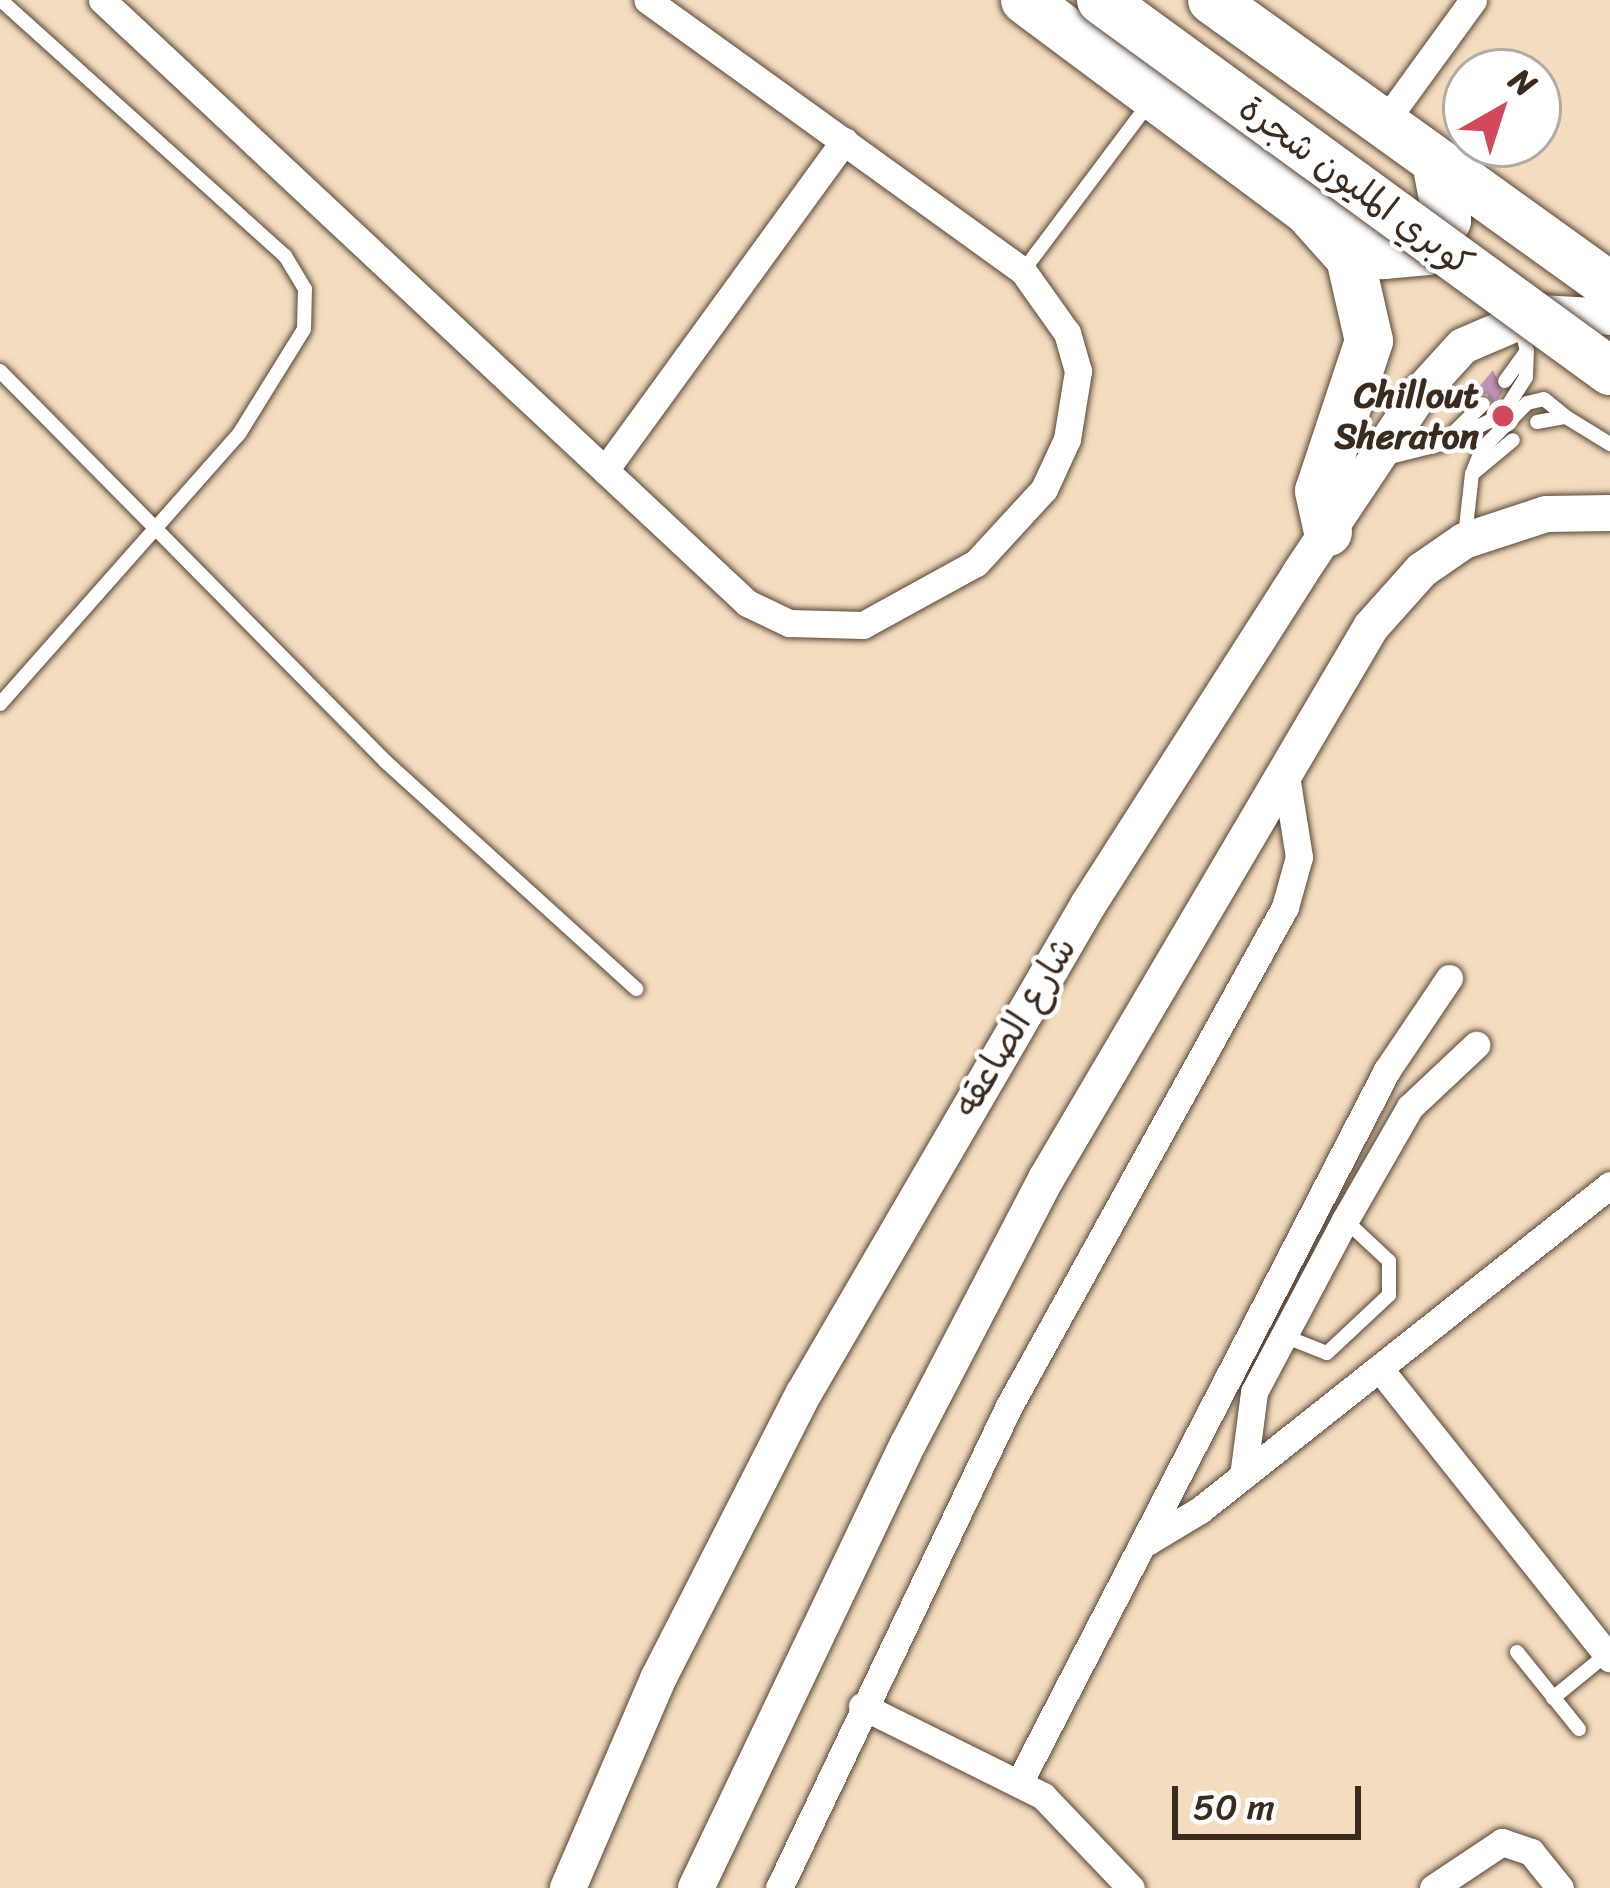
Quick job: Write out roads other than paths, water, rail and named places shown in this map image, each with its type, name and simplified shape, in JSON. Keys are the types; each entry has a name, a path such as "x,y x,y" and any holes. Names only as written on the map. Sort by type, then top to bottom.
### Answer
{"highway":[{"path":"1024,0 1307,210 1383,255 1417,256 1437,242 1447,220 1436,162"},
{"name":"كوبري المليون شجرة","path":"1101,0 1610,371"},
{"path":"1212,0 1610,286"},
{"path":"1307,210 1350,258 1368,312 1364,369 1319,491 1328,532"}],"street":[{"path":"102,0 747,603 789,622 863,625 920,598 1009,533 1044,489 1067,440 1078,371 1050,300 1023,271 647,0"},
{"path":"1384,124 1473,0"},
{"path":"605,470 844,141"},
{"name":"شارع الصاعقه","path":"568,1888 704,1582 872,1270 1088,905 1328,532 1448,360 1523,335 1562,311 1610,317"},
{"path":"696,1888 976,1311 1118,1049 1386,607 1464,541 1546,514 1610,513"},
{"path":"779,1888 1009,1406 1285,908 1299,857 1286,770"},
{"path":"1020,1781 1387,1070 1450,978"},
{"path":"1243,1476 1246,1415 1345,1220 1410,1107 1476,1045"},
{"path":"1142,1544 1243,1476 1610,1185"},
{"path":"1379,1368 1609,1656"},
{"path":"862,1706 1020,1781 1084,1831 1131,1888"},
{"path":"1433,1888 1502,1842 1531,1852 1559,1888"}],"lane":[{"path":"0,704 158,534 281,370 304,329 305,289 285,256 2,0"},
{"path":"1023,271 1156,95"},
{"path":"1505,381 1523,335"},
{"path":"1376,461 1442,444 1502,415 1526,377 1523,335"},
{"path":"0,371 386,762 636,988"},
{"path":"1464,541 1472,474 1482,449 1527,403 1544,399 1610,444"},
{"path":"1442,444 1484,404"},
{"path":"1537,422 1566,418"},
{"path":"1472,474 1514,440"},
{"path":"1284,1336 1327,1353 1389,1295 1389,1261 1345,1220"},
{"path":"1516,1652 1579,1729"},
{"path":"1553,1697 1609,1656"}],"place":[{"name":"Chillout Sheraton","path":"1503,416"}]}
